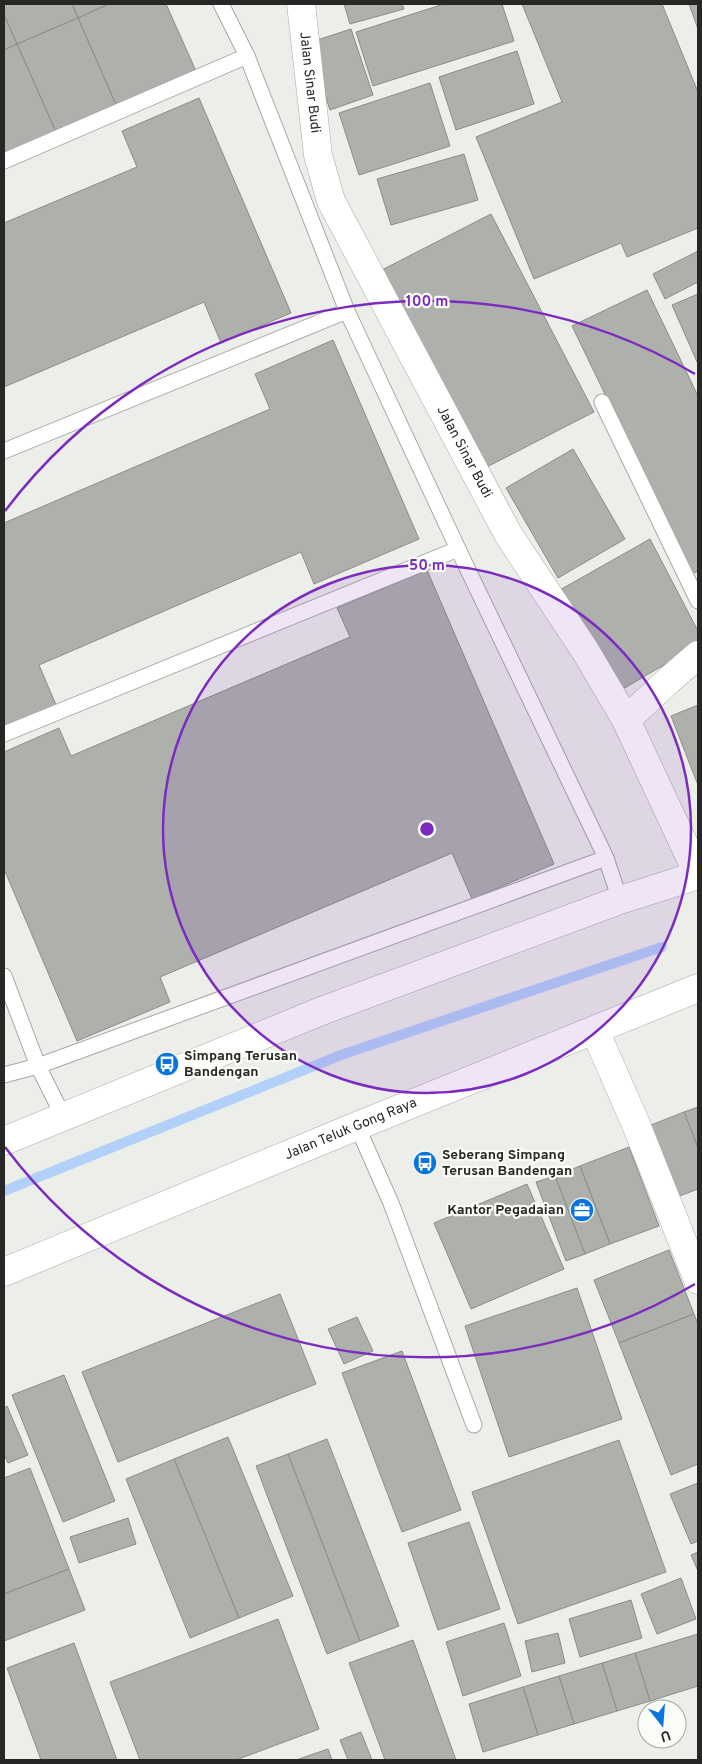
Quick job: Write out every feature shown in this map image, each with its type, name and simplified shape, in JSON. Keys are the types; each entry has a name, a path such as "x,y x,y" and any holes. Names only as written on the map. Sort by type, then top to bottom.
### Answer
{"main road":[{"name":"Jalan Sinar Budi","path":"301,4 318,155 331,201 508,534 586,652 626,720 698,875"},
{"path":"626,720 698,655"},
{"path":"4,1141 324,1010 620,900 698,875"},
{"name":"Jalan Teluk Gong Raya","path":"4,1272 698,988"},
{"path":"595,1031 635,1122 698,1280"}],"lane":[{"path":"221,4 247,56 347,311 458,549 606,858 620,900"},
{"path":"4,161 247,56"},
{"path":"4,451 347,311"},
{"path":"602,402 698,601"},
{"path":"4,734 458,549"},
{"path":"4,1075 38,1066 606,858"},
{"path":"4,976 38,1066 63,1116"},
{"path":"357,1126 391,1203 474,1425"}],"building":[{"path":"4,4 72,4 78,18 17,44 4,15"},
{"path":"72,4 109,4 78,18"},
{"path":"109,4 166,4 196,71 116,105 78,18"},
{"path":"344,4 402,4 404,9 350,24"},
{"path":"444,4 502,4 514,41 373,86 356,32"},
{"path":"522,4 662,4 698,92 698,228 627,257 621,243 534,279 476,137 562,102"},
{"path":"689,4 698,4 698,29"},
{"path":"4,15 17,44 4,50"},
{"path":"78,18 116,105 56,132 17,44"},
{"path":"351,29 373,95 330,110 308,43"},
{"path":"17,44 56,132 4,156 4,50"},
{"path":"517,51 534,104 456,130 439,77"},
{"path":"430,83 450,146 359,175 339,113"},
{"path":"199,98 291,313 221,343 204,302 4,387 4,223 137,167 122,131"},
{"path":"464,154 478,200 391,225 377,179"},
{"path":"491,214 594,412 479,471 376,273"},
{"path":"698,251 698,282 665,299 653,274"},
{"path":"647,290 698,396 698,571 692,574 572,326"},
{"path":"698,294 698,364 672,305"},
{"path":"333,340 419,539 314,584 301,552 39,665 56,705 4,728 4,523 270,409 255,374"},
{"path":"573,449 625,539 558,578 506,488"},
{"path":"650,539 698,631 698,645 616,693 558,591"},
{"path":"427,570 554,864 472,899 452,853 160,977 170,1002 77,1041 4,869 4,752 59,728 71,756 350,637 337,608"},
{"path":"698,705 698,785 671,716"},
{"path":"698,1107 698,1148 684,1112"},
{"path":"684,1112 698,1148 698,1189 674,1198 646,1127"},
{"path":"629,1147 659,1226 610,1244 580,1166"},
{"name":"Kantor Pegadaian","path":"580,1166 610,1244 585,1254 555,1176"},
{"path":"555,1176 585,1254 566,1261 536,1182"},
{"path":"527,1184 564,1269 471,1309 434,1223"},
{"path":"669,1250 694,1314 619,1343 594,1280"},
{"path":"577,1288 622,1419 509,1457 465,1326"},
{"path":"280,1294 316,1384 118,1462 82,1372"},
{"path":"694,1314 698,1324 698,1464 671,1475 619,1343"},
{"path":"357,1317 373,1351 344,1364 328,1329"},
{"path":"402,1351 461,1510 402,1532 342,1373"},
{"path":"64,1375 115,1501 63,1522 12,1395"},
{"path":"7,1406 28,1455 8,1463 4,1454 4,1408"},
{"path":"228,1437 293,1596 239,1618 174,1459"},
{"path":"327,1439 399,1626 360,1641 288,1454"},
{"path":"619,1440 666,1572 518,1624 472,1492"},
{"path":"288,1454 360,1641 327,1654 256,1466"},
{"path":"174,1459 239,1618 190,1638 126,1479"},
{"path":"30,1468 69,1569 4,1594 4,1478"},
{"path":"698,1483 698,1541 691,1544 670,1494"},
{"path":"128,1518 136,1544 79,1563 70,1537"},
{"path":"469,1522 500,1609 438,1630 408,1543"},
{"path":"698,1552 698,1571 691,1555"},
{"path":"69,1569 85,1610 4,1641 4,1594"},
{"path":"681,1578 696,1619 657,1634 641,1594"},
{"path":"631,1600 642,1638 580,1657 569,1619"},
{"path":"278,1619 319,1729 236,1760 140,1760 110,1682"},
{"path":"504,1623 521,1676 463,1696 446,1642"},
{"path":"558,1633 565,1663 532,1672 525,1641"},
{"path":"698,1634 698,1686 656,1699 649,1699 635,1653"},
{"path":"413,1640 456,1760 385,1760 349,1663"},
{"path":"74,1643 117,1760 41,1760 7,1668"},
{"path":"635,1653 649,1699 637,1699 637,1705 617,1711 602,1663"},
{"path":"602,1663 617,1711 574,1724 559,1676"},
{"path":"559,1676 574,1724 538,1735 523,1687"},
{"path":"523,1687 538,1735 483,1752 469,1704"},
{"path":"361,1732 372,1760 348,1760 340,1740"},
{"path":"328,1749 332,1760 296,1760"}],"waterway":[{"path":"4,1191 341,1055 662,947"}],"place":[{"name":"Simpang Terusan Bandengan","path":"167,1064"},
{"name":"Seberang Simpang Terusan Bandengan","path":"425,1163"},
{"name":"Kantor Pegadaian","path":"582,1210"}]}
